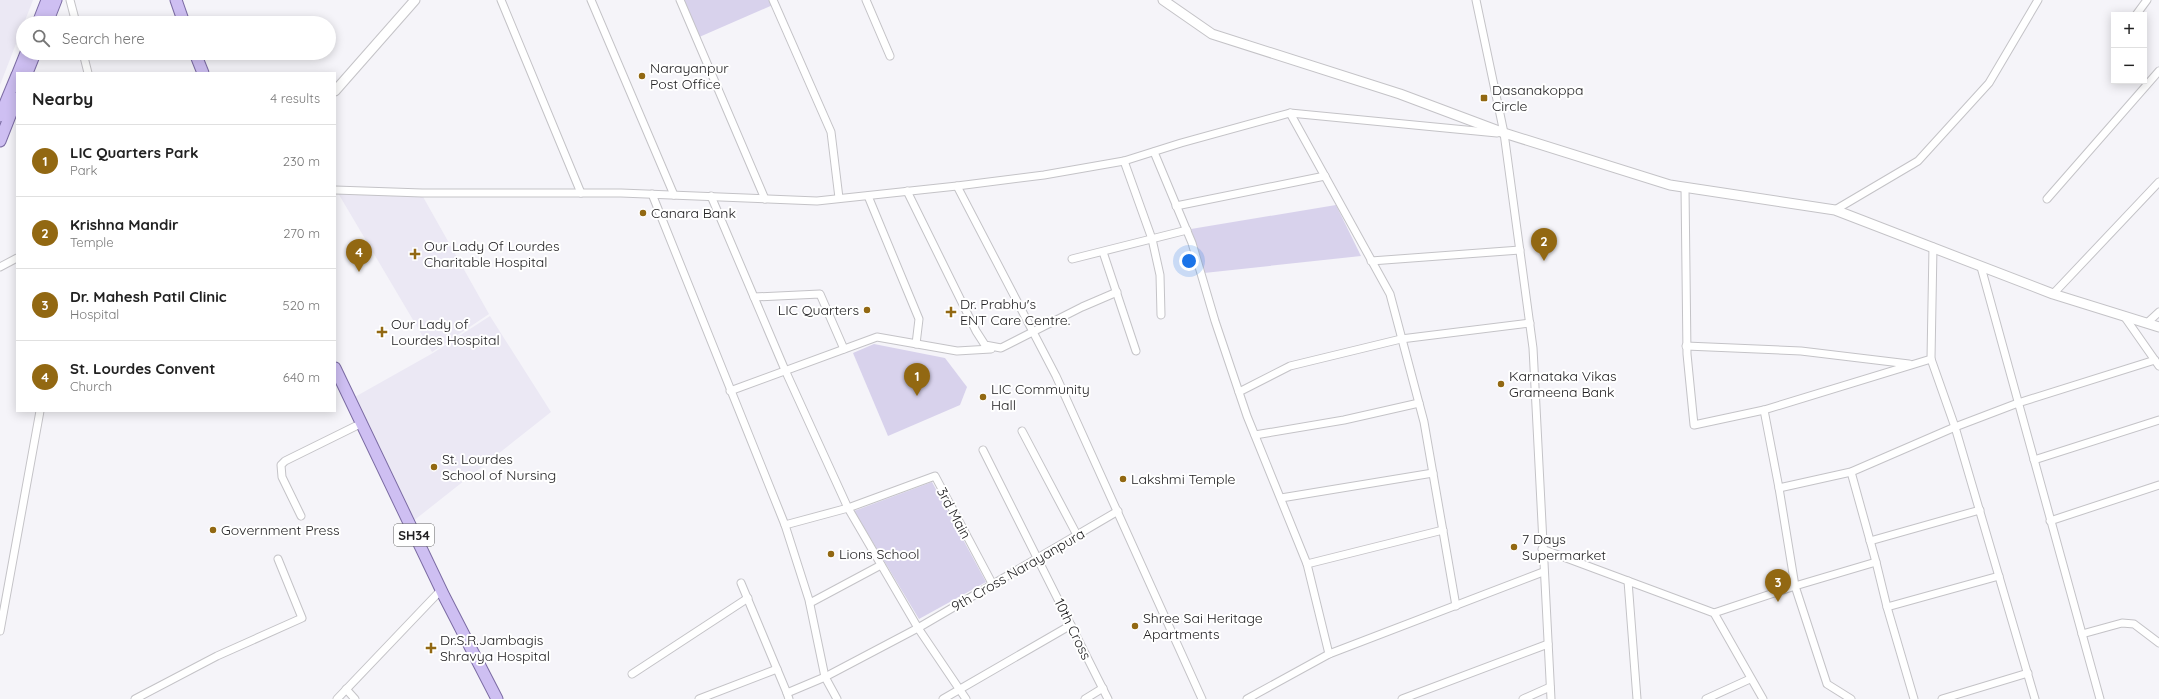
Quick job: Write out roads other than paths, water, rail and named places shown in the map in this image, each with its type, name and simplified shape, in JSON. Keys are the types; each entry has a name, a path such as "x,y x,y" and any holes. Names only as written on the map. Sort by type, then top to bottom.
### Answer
{"main road":[{"path":"41,16 48,0"},
{"path":"50,16 56,0"},
{"path":"176,0 182,16"},
{"path":"18,72 23,60"},
{"path":"27,72 32,60"},
{"path":"198,60 203,72"},
{"path":"0,116 16,76"},
{"path":"0,141 16,101"},
{"name":"SH34","path":"336,370 360,424 441,590 497,699"}],"street":[{"path":"70,0 74,16"},
{"path":"336,90 415,0"},
{"path":"500,0 581,193"},
{"path":"591,0 674,195"},
{"path":"680,0 765,199"},
{"path":"773,0 831,132 839,198"},
{"path":"866,0 890,56"},
{"path":"1163,0 1212,34 1400,94 1504,133 1670,185 1836,210 2053,294 2159,327"},
{"path":"1476,0 1504,133 1534,348 1542,549 1551,699"},
{"path":"1836,210 1918,161 1989,83 2038,0"},
{"path":"2138,12 2147,0"},
{"path":"85,60 88,72"},
{"path":"2047,199 2159,71"},
{"path":"336,190 422,193 652,194 817,201 1044,175 1124,161 1290,113 1504,133"},
{"path":"1290,113 1390,294 1419,403 1433,473 1456,606"},
{"path":"1154,152 1187,230 1239,392 1307,564 1328,654"},
{"path":"1124,161 1152,239 1160,275 1162,315"},
{"path":"1176,206 1325,176"},
{"path":"2053,294 2159,182"},
{"path":"958,186 1033,331 1118,511 1202,699"},
{"path":"1685,188 1686,346 1694,426 1764,410 1931,359"},
{"path":"907,191 976,330 985,345 1001,348"},
{"path":"652,194 785,525 810,603 825,677 837,699"},
{"path":"711,196 785,370 848,508 918,628 966,699"},
{"path":"868,196 919,319 916,344"},
{"path":"1072,259 1187,230"},
{"path":"1933,247 1931,359 1955,427 2035,699"},
{"path":"1371,261 1520,250"},
{"path":"1103,252 1136,351"},
{"path":"0,267 16,259"},
{"path":"1981,267 2100,699"},
{"path":"730,391 877,337 957,351 1001,348 1082,306 1117,292"},
{"path":"754,298 820,294 844,349"},
{"path":"2148,323 2159,312"},
{"path":"1779,488 1851,472 1955,427 2018,403 2157,363 2124,316"},
{"path":"1239,392 1290,366 1402,339 1530,323"},
{"path":"1686,346 1801,352 1914,364"},
{"path":"1255,435 1344,420 1419,403"},
{"path":"1764,410 1779,488 1795,586 1827,684 1851,699"},
{"path":"0,631 40,412"},
{"path":"2034,460 2159,420"},
{"path":"301,516 282,477 281,465 285,461 360,424"},
{"path":"1022,431 1077,536"},
{"name":"10th Cross","path":"983,450 1108,699"},
{"path":"1851,472 1887,607 1914,699"},
{"path":"1281,498 1433,473"},
{"name":"3rd Main","path":"848,508 898,491 935,476 993,584"},
{"path":"2050,521 2159,485"},
{"path":"785,525 848,508"},
{"path":"1870,541 1980,510"},
{"name":"9th Cross Narayanpura","path":"788,696 918,628 1118,511"},
{"path":"1307,564 1443,530"},
{"path":"1542,549 1714,613 1795,586 1876,562"},
{"path":"135,699 217,656 302,618 278,559"},
{"path":"810,603 881,565"},
{"path":"1247,699 1328,654 1544,572"},
{"path":"1887,607 1999,576"},
{"path":"1628,581 1637,699"},
{"path":"741,583 788,696"},
{"path":"337,699 441,590"},
{"path":"632,674 748,598"},
{"path":"1714,613 1750,679 1763,699"},
{"path":"2082,634 2122,623 2134,624 2159,643"},
{"path":"943,699 1071,625"},
{"path":"1402,699 1548,644"},
{"path":"699,699 777,668"},
{"path":"1942,699 2028,674"},
{"path":"1706,699 1750,679"},
{"path":"1523,699 1550,687"},
{"path":"1085,699 1102,688"},
{"path":"346,690 355,699"}],"place":[{"name":"Narayanpur Post Office","path":"642,76"},
{"name":"Dasanakoppa Circle","path":"1484,98"},
{"name":"Canara Bank","path":"643,213"},
{"name":"Our Lady Of Lourdes Charitable Hospital","path":"415,254"},
{"name":"Krishna Mandir","path":"1544,261"},
{"name":"St. Lourdes Convent","path":"359,272"},
{"name":"LIC Quarters","path":"867,310"},
{"name":"Dr. Prabhu's ENT Care Centre.","path":"951,312"},
{"name":"Our Lady of Lourdes Hospital","path":"382,332"},
{"name":"Karnataka Vikas Grameena Bank","path":"1501,384"},
{"name":"LIC Quarters Park","path":"917,396"},
{"name":"LIC Community Hall","path":"983,397"},
{"name":"St. Lourdes School of Nursing","path":"434,467"},
{"name":"Lakshmi Temple","path":"1123,479"},
{"name":"Government Press","path":"213,530"},
{"name":"7 Days Supermarket","path":"1514,547"},
{"name":"Lions School","path":"831,554"},
{"name":"Dr. Mahesh Patil Clinic","path":"1778,602"},
{"name":"Shree Sai Heritage Apartments","path":"1135,626"},
{"name":"Dr.S.R.Jambagis Shravya Hospital","path":"431,648"}]}
